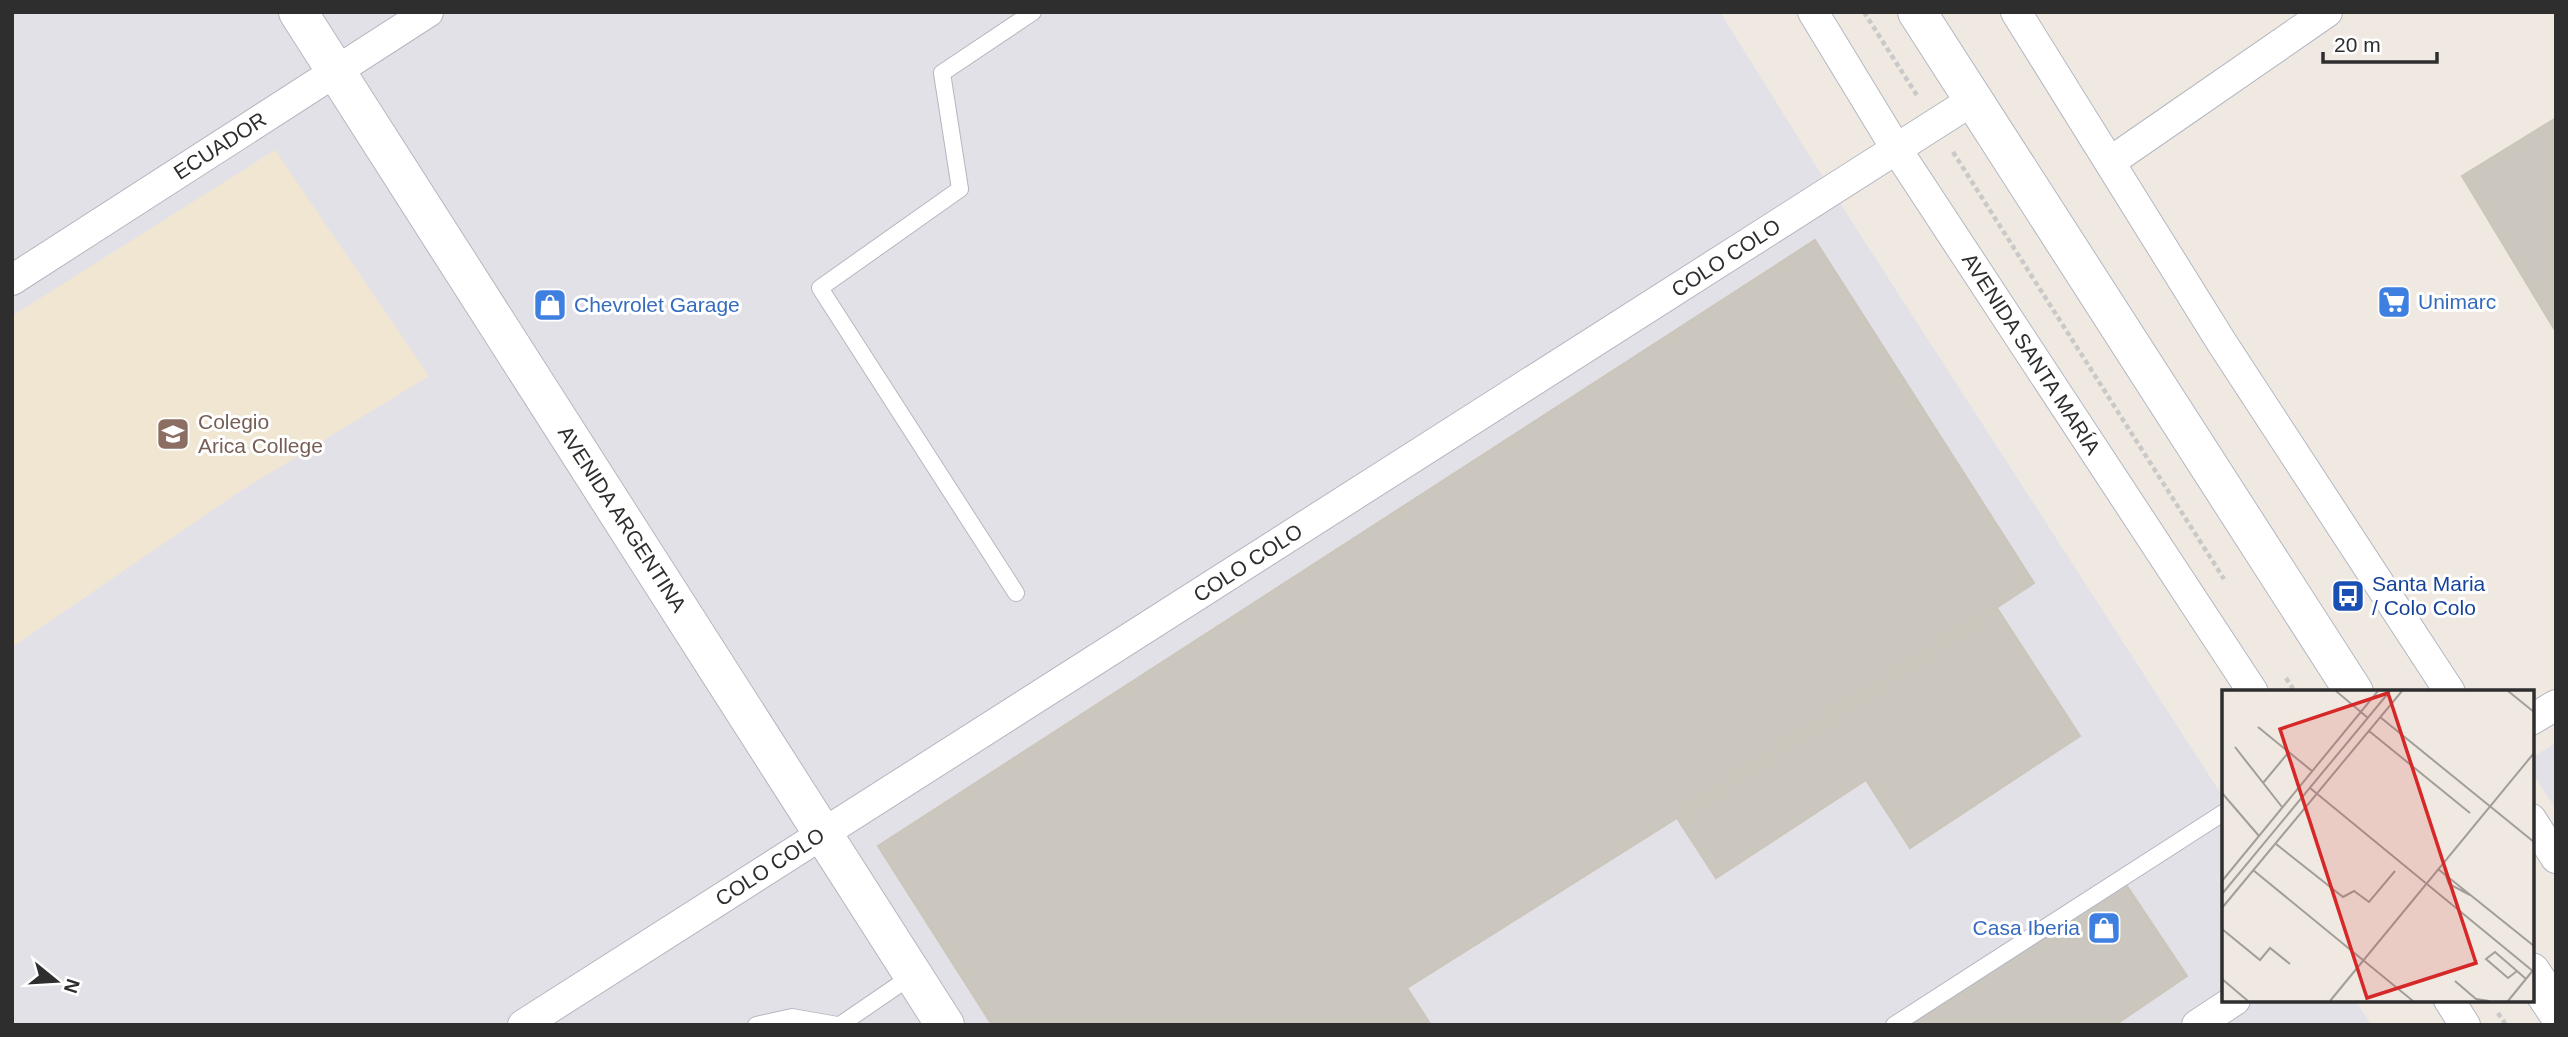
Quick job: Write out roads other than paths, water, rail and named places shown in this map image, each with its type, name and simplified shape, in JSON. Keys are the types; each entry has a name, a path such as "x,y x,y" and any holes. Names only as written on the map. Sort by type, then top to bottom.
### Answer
{"street":[{"name":"AVENIDA ARGENTINA","path":"298,12 945,1025"},
{"name":"ECUADOR","path":"12,280 428,12"},
{"name":"AVENIDA SANTA MARÍA","path":"1813,12 1896,149 2252,690"},
{"path":"1917,12 2353,690"},
{"path":"2016,12 2222,343 2449,690"},
{"path":"2110,162 2327,12"},
{"name":"COLO COLO","path":"523,1025 1973,100"},
{"path":"2533,719 2556,705"},
{"path":"2533,822 2556,858"},
{"path":"2533,975 2556,1010"},
{"path":"2197,1025 2232,1002"},
{"path":"2450,1002 2465,1025"}],"lane":[{"path":"1016,593 820,288 960,189 942,74 1033,12"},
{"path":"1894,1025 2222,814"},
{"path":"756,1025 792,1017 839,1025 913,975"}],"place":[{"name":"Unimarc","path":"2394,302"},
{"name":"Chevrolet Garage","path":"550,305"},
{"name":"Colegio Arica College","path":"173,434"},
{"name":"Santa Maria / Colo Colo","path":"2348,596"},
{"name":"Casa Iberia","path":"2104,928"}]}
